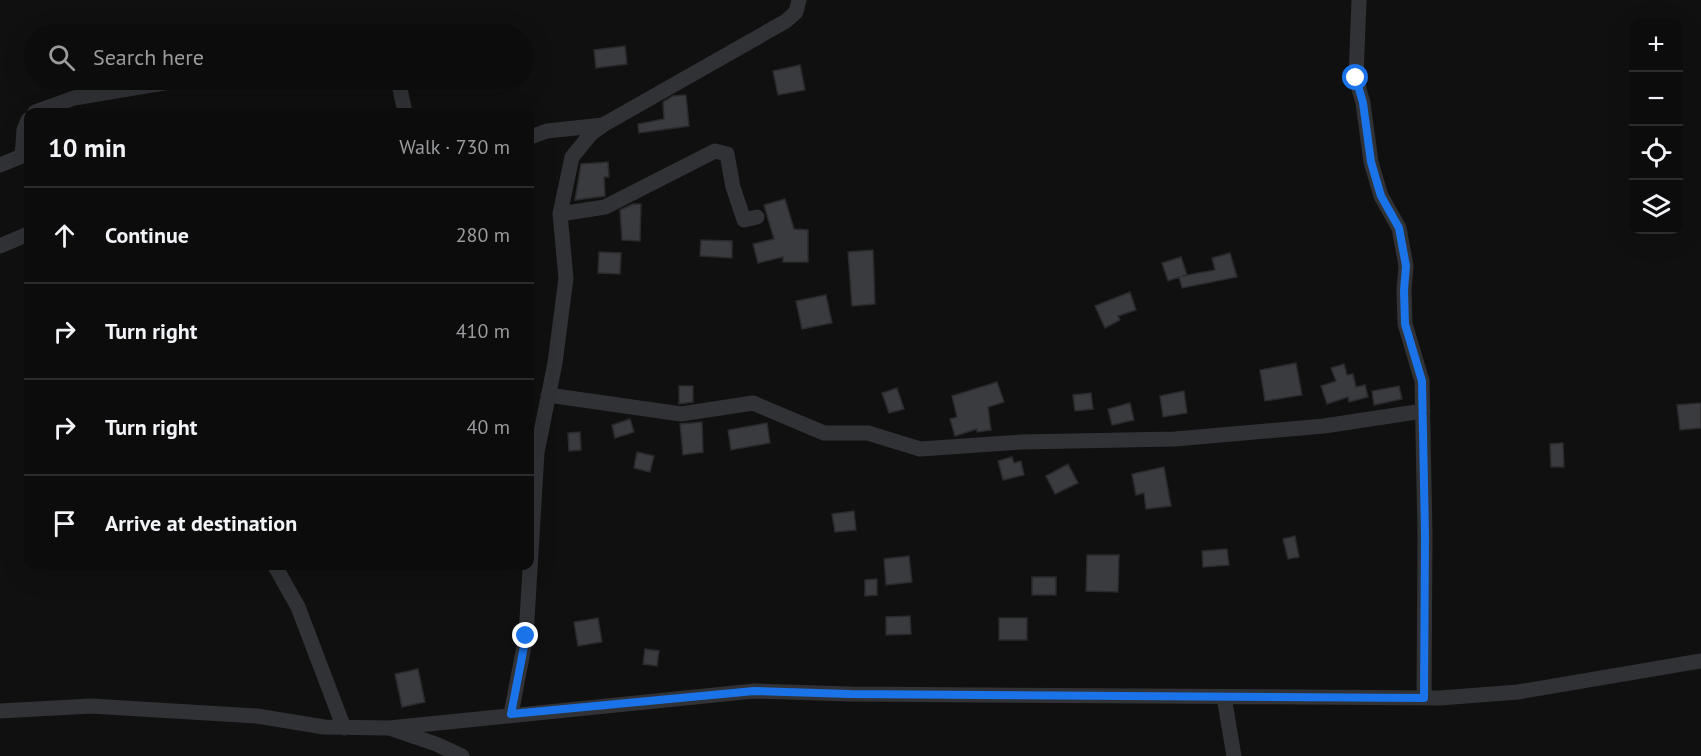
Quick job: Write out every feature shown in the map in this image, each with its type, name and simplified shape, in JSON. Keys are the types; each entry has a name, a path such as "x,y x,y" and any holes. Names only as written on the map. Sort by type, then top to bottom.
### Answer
{"street":[{"path":"534,502 537,452 566,278 560,214 572,157 591,134 603,125 786,21 796,12 799,0"},
{"path":"1359,0 1356,78 1363,103 1371,162 1381,196 1399,228 1406,266 1405,324 1422,381 1424,698"},
{"path":"39,108 74,98 122,90"},
{"path":"400,90 404,108"},
{"path":"534,136 547,131 603,125"},
{"path":"0,165 22,156 24,130"},
{"path":"560,214 605,207 715,151 727,154 733,187 744,220 757,217"},
{"path":"0,246 24,236"},
{"path":"548,395 681,414 753,403 824,433 868,433 920,449 1021,442 1175,439 1324,426 1423,411"},
{"path":"277,570 298,607 344,728"},
{"path":"511,714 526,636 530,570"},
{"path":"0,711 91,706 256,716 293,723 344,728 389,728 511,714 772,691 850,694 1424,698 1518,692 1701,661"},
{"path":"1224,697 1234,756"},
{"path":"389,728 436,744 462,756"}],"building":[{"path":"625,46 627,64 596,68 594,50"},
{"path":"800,65 805,90 778,95 773,71"},
{"path":"686,95 689,126 639,133 638,124 664,119 663,102 673,96"},
{"path":"608,162 609,177 604,177 605,196 575,200 581,164"},
{"path":"785,199 794,229 808,230 808,262 783,262 783,257 758,263 753,244 774,239 764,205"},
{"path":"633,204 641,204 640,241 622,240 620,210"},
{"path":"701,240 732,241 732,258 700,256"},
{"path":"873,250 875,304 852,306 848,252"},
{"path":"599,252 621,253 620,274 598,273"},
{"path":"1230,253 1237,277 1182,288 1179,277 1168,281 1162,263 1181,257 1187,275 1182,276 1215,270 1212,258"},
{"path":"1130,292 1136,310 1118,316 1120,320 1105,328 1095,306"},
{"path":"826,295 832,323 802,329 796,301"},
{"path":"1296,363 1302,395 1265,401 1260,370"},
{"path":"1344,364 1347,375 1353,374 1356,387 1365,385 1368,397 1349,402 1348,397 1327,404 1321,386 1336,381 1331,368"},
{"path":"997,382 1004,402 988,407 991,430 977,432 977,429 955,436 950,419 957,417 952,396"},
{"path":"679,386 693,386 693,402 679,404"},
{"path":"1399,386 1402,399 1374,405 1372,391"},
{"path":"897,388 904,409 889,413 882,393"},
{"path":"1184,391 1187,413 1163,417 1160,396"},
{"path":"1091,393 1093,409 1075,411 1073,395"},
{"path":"1130,403 1134,420 1112,425 1108,409"},
{"path":"1701,403 1701,428 1680,430 1677,405"},
{"path":"630,419 634,432 615,438 612,425"},
{"path":"702,422 703,452 683,455 680,424"},
{"path":"767,423 770,443 731,450 728,430"},
{"path":"580,432 581,450 569,451 568,433"},
{"path":"1563,443 1564,467 1551,467 1550,444"},
{"path":"637,452 654,456 650,472 634,468"},
{"path":"1012,457 1014,463 1021,461 1024,475 1003,480 998,461"},
{"path":"1068,464 1078,483 1055,494 1046,476"},
{"path":"1164,467 1171,506 1146,509 1144,493 1136,495 1132,474"},
{"path":"854,511 856,530 835,532 832,514"},
{"path":"1295,536 1299,557 1288,559 1283,539"},
{"path":"1227,549 1229,565 1203,567 1202,551"},
{"path":"1087,555 1119,555 1118,592 1086,591"},
{"path":"909,556 912,582 886,585 884,559"},
{"path":"1032,577 1056,577 1056,595 1032,595"},
{"path":"877,579 877,595 865,596 865,580"},
{"path":"910,616 911,634 886,635 886,617"},
{"path":"598,618 602,642 578,646 574,622"},
{"path":"999,618 1027,618 1027,640 999,640"},
{"path":"645,649 659,651 657,666 643,664"},
{"path":"418,669 425,702 402,707 395,674"}],"route":[{"path":"526,636 511,714 754,691 790,690 850,694 1424,698 1426,659 1422,381 1405,324 1406,266 1399,228 1381,196 1371,162 1363,103 1356,78"}]}
